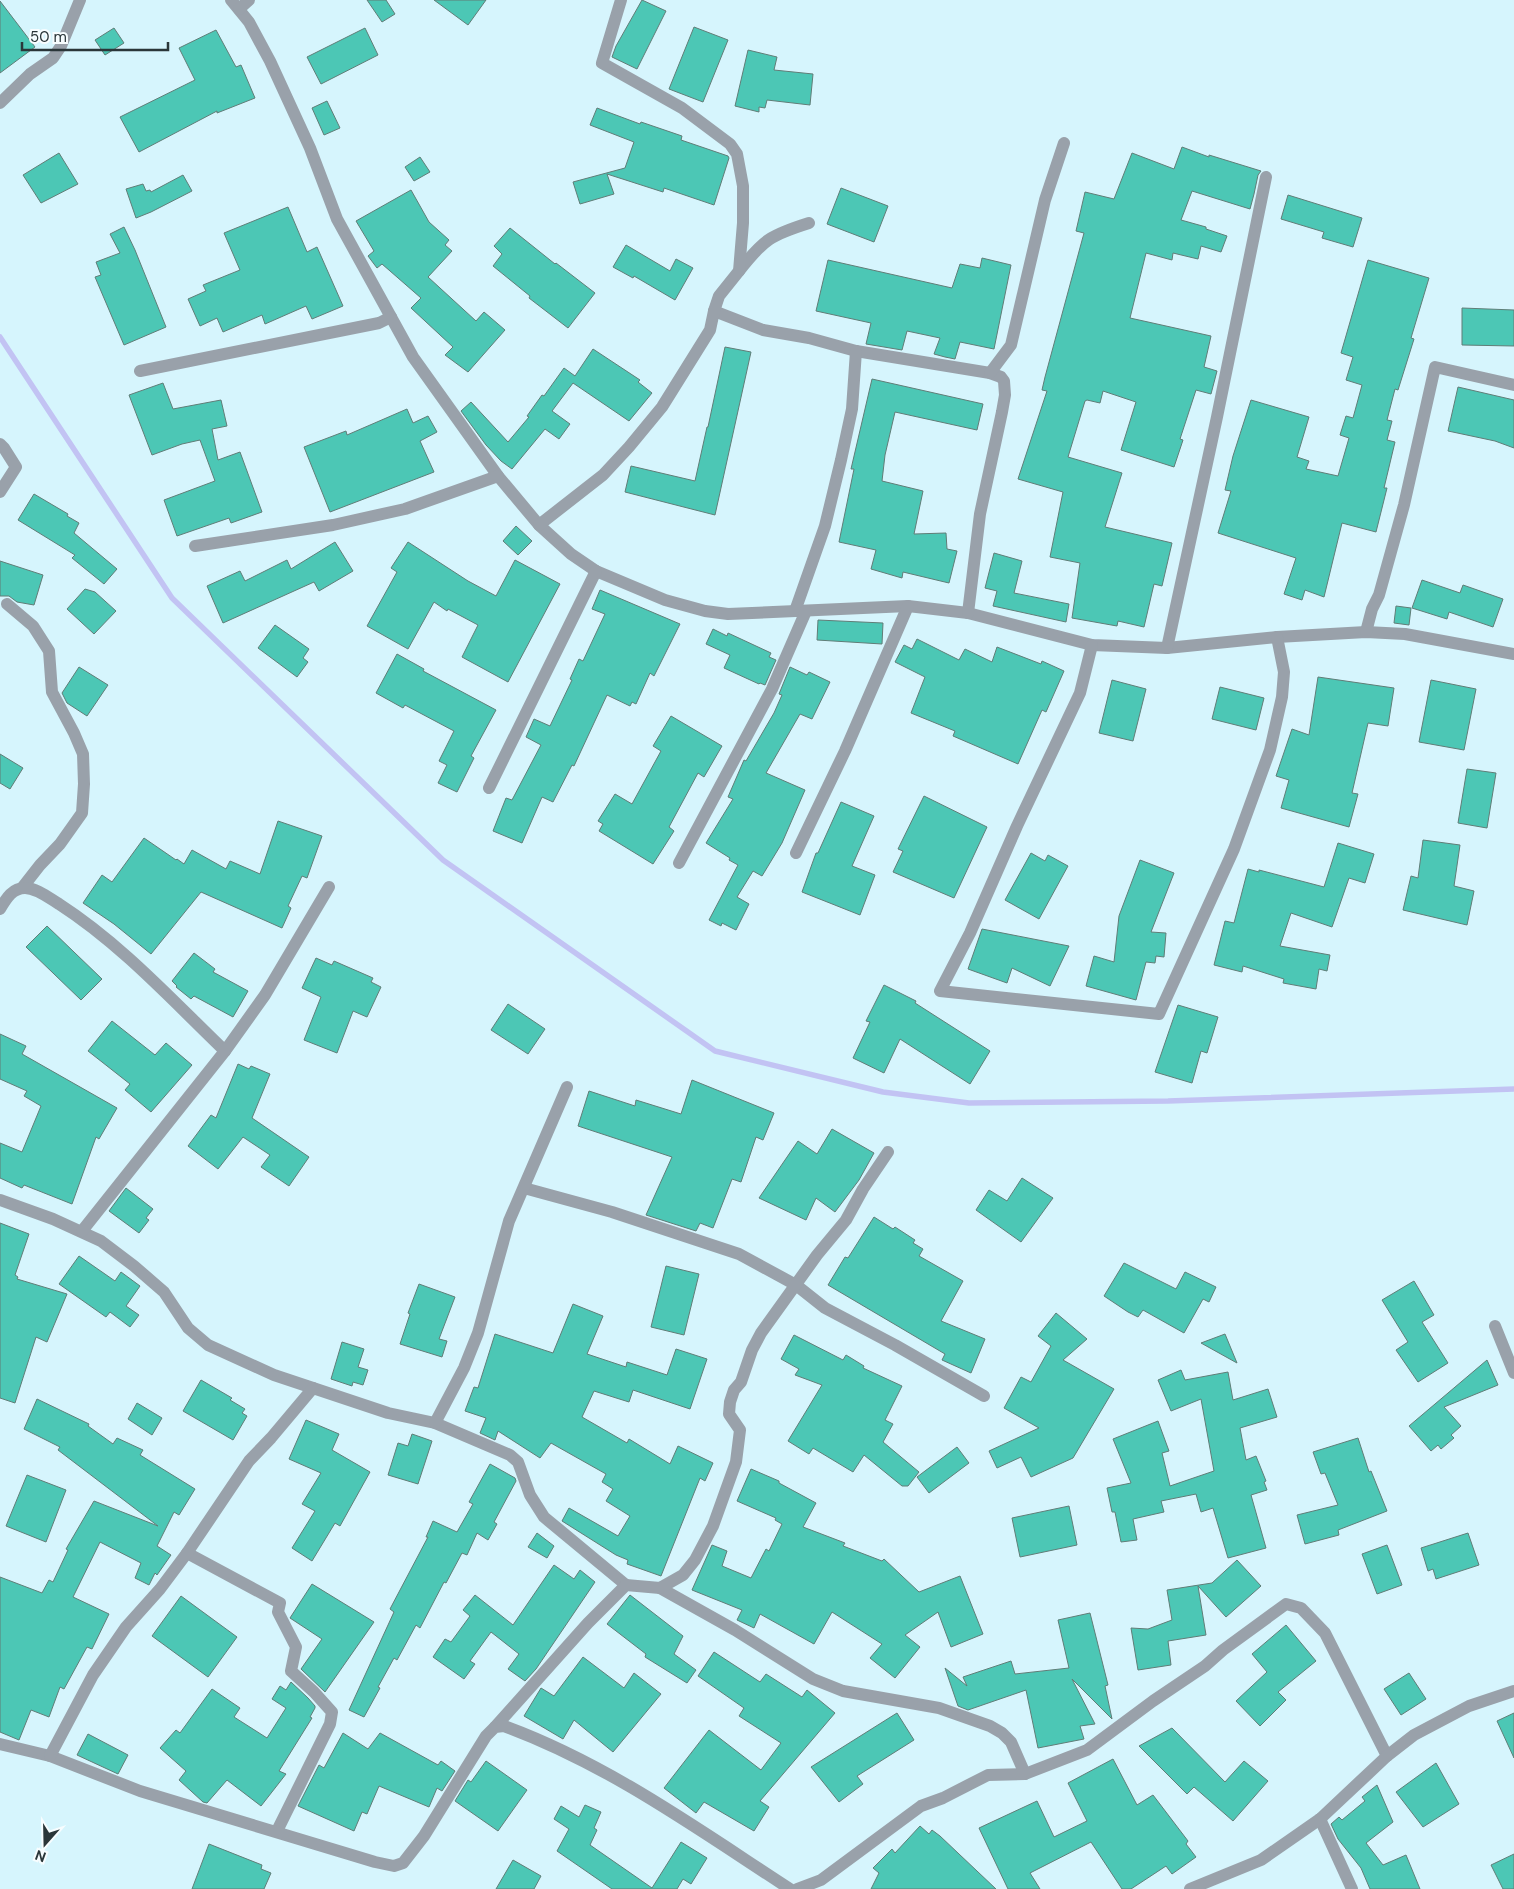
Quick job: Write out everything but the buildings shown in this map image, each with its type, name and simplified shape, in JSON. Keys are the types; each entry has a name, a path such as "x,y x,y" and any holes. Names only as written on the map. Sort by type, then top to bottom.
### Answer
{"street":[{"path":"0,103 30,74 52,58 62,46 80,0"},
{"path":"249,0 235,5 249,22 270,61 310,148 337,219 413,357 498,476 539,525 571,554 596,571 665,600 705,611 728,614 908,606 968,614 1092,645 1167,648 1277,637 1366,632 1404,634 1514,654"},
{"path":"622,0 602,62 682,108 730,144 738,154 743,186 743,223 739,270"},
{"path":"990,373 1011,345 1045,200 1064,143"},
{"path":"1167,648 1266,177"},
{"path":"539,525 603,475 662,407 710,330 719,296 757,248 777,233 809,224"},
{"path":"714,311 763,330 810,338 856,351 990,373 1001,377 1004,381 1005,395 980,514 968,614"},
{"path":"140,371 379,323 391,317"},
{"path":"679,863 772,689 800,611 825,526 852,409 856,351"},
{"path":"1366,632 1372,609 1379,595 1404,505 1435,367 1514,385"},
{"path":"0,444 16,467 0,492"},
{"path":"195,546 333,525 405,509 498,476"},
{"path":"489,788 596,571"},
{"path":"7,604 34,626 49,651 52,692 62,708 83,754 82,813 60,844 22,888"},
{"path":"796,853 845,751 908,606"},
{"path":"1092,645 1080,693 1017,826 970,934 940,991 1159,1014 1234,849 1270,750 1282,697 1284,672 1277,637"},
{"path":"82,1231 225,1052 265,995 329,887"},
{"path":"0,909 13,891 22,888 32,889 46,896 105,936 225,1052"},
{"path":"435,1423 464,1368 478,1333 509,1221 567,1087"},
{"path":"660,1588 683,1574 695,1560 713,1526 739,1449 740,1430 729,1414 730,1402 761,1333 817,1255 846,1220 863,1189 888,1152"},
{"path":"524,1188 612,1212 739,1254 796,1285 825,1308 895,1345 984,1396"},
{"path":"0,1200 82,1231 102,1241 152,1281 172,1303 188,1328 208,1345 274,1375 388,1412 435,1423 510,1455 518,1462 530,1495 544,1517 626,1585 660,1588 735,1630 813,1679 843,1691 940,1708 990,1726 1002,1732 1011,1742 1025,1774"},
{"path":"1495,1326 1514,1373"},
{"path":"50,1756 98,1667 126,1627 160,1589 187,1553 249,1461 313,1388"},
{"path":"187,1553 280,1603 278,1612 296,1647 291,1671 332,1712 330,1724 277,1831"},
{"path":"0,1744 50,1756 140,1791 375,1862 394,1866 403,1863 424,1836 486,1736 588,1623 626,1585"},
{"path":"796,1889 821,1880 921,1806 943,1798 988,1775 1025,1774 1088,1750 1153,1701 1206,1666 1223,1650 1286,1604 1301,1608 1325,1633 1388,1756"},
{"path":"1190,1889 1261,1860 1320,1819 1388,1756 1414,1735 1469,1706 1514,1691"},
{"path":"495,1727 504,1726 514,1730 642,1793 790,1889"},
{"path":"1320,1819 1352,1889"}],"waterway":[{"path":"0,337 172,598 443,860 715,1051 883,1092 969,1103 1168,1101 1514,1089"}]}
